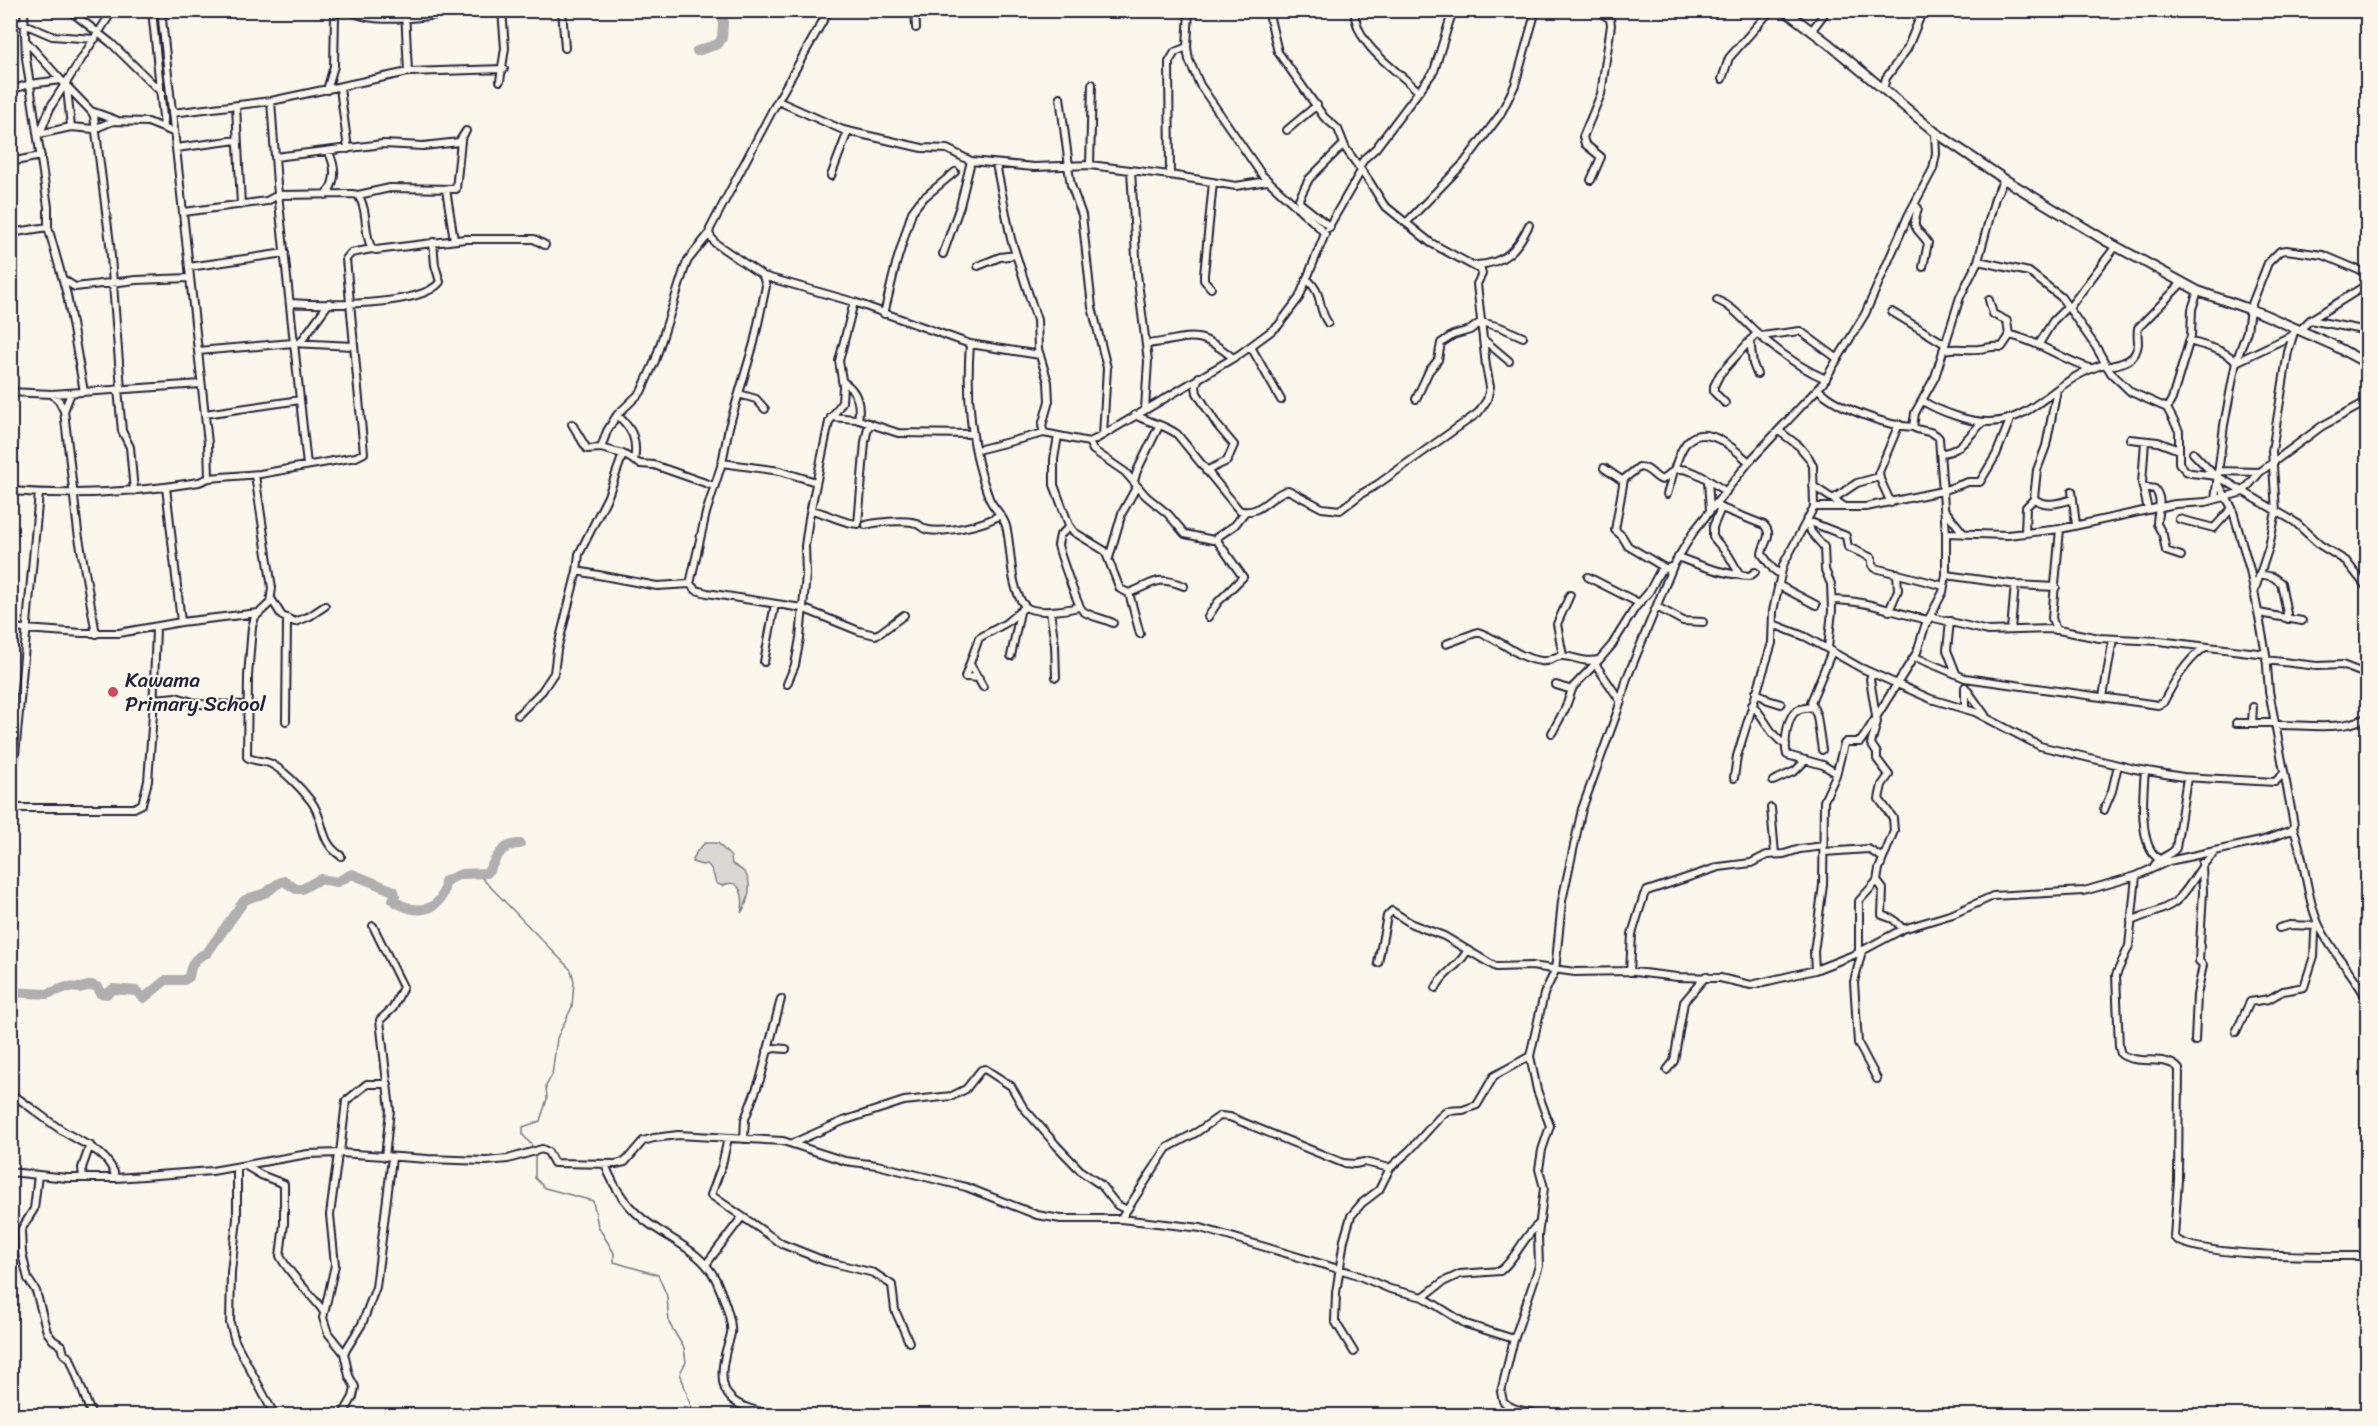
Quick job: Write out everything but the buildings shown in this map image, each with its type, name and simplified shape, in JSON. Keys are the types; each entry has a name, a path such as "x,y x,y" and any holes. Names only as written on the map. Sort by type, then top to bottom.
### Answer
{"street":[{"path":"10,12 15,10"},
{"path":"24,10 25,40 48,207 48,227 67,295 84,392"},
{"path":"69,10 97,36 122,52 162,93"},
{"path":"39,134 49,110 113,10"},
{"path":"152,10 164,127"},
{"path":"161,10 205,414 209,478"},
{"path":"351,10 362,17 406,14 445,15 465,10"},
{"path":"500,81 504,69 505,48 502,10"},
{"path":"562,10 565,48"},
{"path":"601,448 616,415 641,392 655,361 685,267 709,234 711,224 829,10"},
{"path":"915,10 916,28"},
{"path":"1189,10 1187,46 1189,60 1200,84 1267,181 1319,226 1324,234"},
{"path":"1135,415 1177,434 1236,508 1245,512 1258,510 1288,490 1322,508 1342,509 1478,413 1487,400 1490,387 1482,339 1477,284 1482,272 1475,265 1431,243 1384,206 1343,145 1338,129 1327,120 1278,52 1268,10"},
{"path":"1354,10 1360,33 1376,54 1418,90"},
{"path":"977,450 1044,433 1089,442 1251,347 1287,316 1299,298 1324,234 1330,227 1360,169 1434,71 1453,10"},
{"path":"1406,223 1464,163 1500,115 1515,85 1536,10"},
{"path":"1591,180 1601,157 1585,144 1583,137 1601,93 1611,25 1606,16 1597,10"},
{"path":"1722,79 1729,58 1771,10"},
{"path":"1812,30 1827,10"},
{"path":"1882,90 1887,78 1907,49 1923,10"},
{"path":"1785,11 1812,30 1935,132 2004,179 2182,283 2333,345 2367,364"},
{"path":"406,14 408,72"},
{"path":"327,90 334,66 335,16"},
{"path":"10,18 52,36 97,36"},
{"path":"25,40 64,87 91,111 120,121"},
{"path":"1170,175 1169,62 1175,52 1187,46"},
{"path":"172,113 271,101 408,72 504,69"},
{"path":"10,90 43,82 64,87"},
{"path":"1090,165 1092,84"},
{"path":"64,87 71,127"},
{"path":"340,88 348,149"},
{"path":"1060,97 1068,166 1082,215 1092,308 1107,368 1103,435"},
{"path":"271,101 278,195 290,303 297,343 307,465"},
{"path":"778,101 848,131 922,148 947,149 971,161 1034,167 1090,165 1242,187 1267,181"},
{"path":"1287,130 1317,105"},
{"path":"236,106 241,205"},
{"path":"36,119 49,110"},
{"path":"91,111 114,283 123,431 130,447 134,491"},
{"path":"39,134 71,127 94,129 111,121 148,122 173,132"},
{"path":"183,212 267,201 278,195 358,195 390,188 457,188 461,141 466,131"},
{"path":"831,176 848,131"},
{"path":"1542,1416 1531,1411 1514,1409 1503,1401 1501,1392 1514,1340 1538,1271 1544,1188 1539,1169 1542,1150 1550,1126 1537,1090 1530,1056 1544,994 1555,971 1562,901 1577,828 1588,789 1621,702 1627,678 1673,566 1694,531 1715,508 1749,462 1826,379 1875,296 1933,169 1936,154 1935,132"},
{"path":"176,148 237,140"},
{"path":"275,157 383,144 423,146 461,141"},
{"path":"1330,227 1300,203 1299,199 1309,179 1343,145"},
{"path":"326,195 333,184 335,170 328,151"},
{"path":"10,162 41,156"},
{"path":"943,254 960,206 971,161"},
{"path":"996,164 1016,255 1037,320 1040,355 1050,394 1042,426 1044,433"},
{"path":"1131,170 1134,237 1148,374 1145,409"},
{"path":"884,314 912,212 921,200 955,172"},
{"path":"1913,427 1913,419 1935,377 1960,297 1978,261 1995,198 2004,179"},
{"path":"1211,288 1204,280 1204,275 1213,182"},
{"path":"446,189 454,240"},
{"path":"358,195 364,208 372,249"},
{"path":"267,201 280,209"},
{"path":"1915,205 1918,208 1914,221 1915,228 1928,243 1923,267"},
{"path":"1475,265 1492,264 1506,256 1524,236 1529,225"},
{"path":"10,233 48,227"},
{"path":"709,234 715,243 763,276 854,302 970,344 1040,355"},
{"path":"10,491 74,495 134,491 199,482 209,478 255,475 356,457 364,453 346,258 351,253 372,249 380,251 454,240 534,239 545,245"},
{"path":"290,303 390,302 438,285 440,279 435,265 433,242"},
{"path":"2039,344 2053,321 2068,307 2116,246"},
{"path":"2215,499 2236,362 2247,331 2250,309 2268,263 2280,252 2286,250 2323,255 2367,274"},
{"path":"189,267 285,253"},
{"path":"978,267 1000,256 1016,255"},
{"path":"1978,261 2032,273 2061,297 2106,365 2131,392 2167,408 2179,431 2179,463 2186,471 2217,476 2260,472"},
{"path":"690,584 700,536 754,343 766,286 763,276"},
{"path":"63,279 75,286 190,278"},
{"path":"1307,279 1319,294 1323,316 1328,323"},
{"path":"1923,401 1938,410 1982,423 2010,420 2090,368 2126,361 2134,356 2138,328 2182,283"},
{"path":"2236,362 2248,358 2296,331 2367,284"},
{"path":"67,295 75,286"},
{"path":"2167,408 2172,399 2192,330 2192,309 2198,291"},
{"path":"1717,300 1734,309 1759,334 1801,367 1826,379"},
{"path":"1892,312 1944,347 1977,349 1991,345 2004,346 2009,335 2007,321 1993,314 1989,300"},
{"path":"787,684 798,652 806,575 805,546 811,510 831,417 842,402 839,361 854,302"},
{"path":"297,343 329,303"},
{"path":"2310,320 2367,331"},
{"path":"1481,322 1523,337"},
{"path":"1416,399 1438,360 1441,343 1453,335 1470,330 1481,322"},
{"path":"1725,403 1714,392 1716,381 1750,340 1759,334 1800,331 1838,359"},
{"path":"2254,590 2269,547 2276,511 2271,462 2296,331"},
{"path":"2009,335 2039,344 2073,363 2090,368"},
{"path":"1146,344 1171,342 1188,336 1210,340 1233,358"},
{"path":"1482,339 1509,361"},
{"path":"1750,340 1753,364 1757,374"},
{"path":"2189,341 2219,351 2236,362"},
{"path":"198,351 297,343 353,346"},
{"path":"970,344 969,384 973,434 990,500 1006,525 1017,590 1023,609 1011,656"},
{"path":"1251,347 1281,400"},
{"path":"1200,376 1196,386 1197,393 1217,425 1234,445 1227,460 1206,471"},
{"path":"842,381 849,386 859,401 858,420"},
{"path":"10,392 52,394 201,384"},
{"path":"1815,970 1814,952 1822,895 1824,801 1836,773 1844,744 1860,741 1915,657 1929,618 1939,601 1946,575 1946,533 1938,436 1867,415 1830,399 1818,389"},
{"path":"2025,533 2026,507 2034,499 2037,470 2046,446 2057,390"},
{"path":"64,411 71,393"},
{"path":"52,394 64,411 74,495 96,634"},
{"path":"739,394 756,399 765,409"},
{"path":"205,414 300,400"},
{"path":"1946,533 1988,536 2060,529 2161,507 2206,502 2243,492 2271,462 2322,426 2367,401"},
{"path":"616,415 629,427 636,439 634,461"},
{"path":"831,417 858,420 898,433 973,434"},
{"path":"1814,507 1866,507 1942,491 1968,482 1981,482 1996,455 2010,420"},
{"path":"811,510 858,524 865,442 869,423"},
{"path":"1940,453 1949,453 1959,449 1982,423"},
{"path":"572,424 585,447 601,448 623,454 634,461 654,465 714,486"},
{"path":"1891,503 1879,477 1887,449 1899,424"},
{"path":"1108,559 1122,513 1135,484 1137,471 1159,426"},
{"path":"1734,778 1737,756 1755,692 1772,643 1780,575 1787,556 1814,507 1812,466 1809,458 1799,446 1779,431"},
{"path":"1667,494 1688,441 1706,434 1733,448 1749,462"},
{"path":"1058,436 1054,459 1054,485 1070,527 1105,551 1118,586 1123,592 1130,593 1165,579 1184,586"},
{"path":"2130,439 2158,442 2179,450"},
{"path":"2145,441 2143,487 2148,510"},
{"path":"1089,442 1093,450 1118,466 1168,514 1185,534 1216,539 1232,527 1245,512"},
{"path":"2193,453 2217,476 2302,526 2320,545 2346,561 2367,589"},
{"path":"518,715 542,691 554,672 579,554 608,496 623,454"},
{"path":"722,463 780,471 816,482"},
{"path":"1665,568 1626,546 1622,536 1615,530 1623,481 1639,467 1645,467 1662,480 1675,470 1684,470 1726,492"},
{"path":"1604,468 1623,481"},
{"path":"255,475 272,599 279,613 287,620 301,620 325,606"},
{"path":"2217,476 2232,508 2254,590 2283,774 2294,828 2304,860 2312,909 2322,933 2354,976 2367,1001"},
{"path":"1833,499 1857,483 1879,477"},
{"path":"1708,481 1715,508 1713,537 1729,556 1740,575"},
{"path":"1813,486 1845,507"},
{"path":"166,487 181,622"},
{"path":"2143,487 2156,490 2161,507 2157,524 2163,535 2166,551 2181,556"},
{"path":"2072,490 2076,525"},
{"path":"39,493 11,808 139,807 145,800 154,699 156,628"},
{"path":"2034,499 2054,504 2073,499"},
{"path":"1715,508 1764,525 1768,529 1769,535 1762,554 1780,575"},
{"path":"2180,519 2214,528 2223,521 2232,508"},
{"path":"1943,509 1964,534"},
{"path":"866,525 904,521 917,523 924,529 939,530 985,522 1000,515"},
{"path":"1808,521 1846,536 1848,547 1872,559 1872,565 1875,568 1944,586"},
{"path":"1808,521 1811,532 1824,547 1825,570 1831,584 1832,600 1830,650 1812,696 1812,707 1817,716 1822,750"},
{"path":"1070,527 1060,535 1058,545 1078,607 1088,614 1113,623"},
{"path":"2056,630 2052,622 2060,529"},
{"path":"1208,617 1218,602 1243,577 1216,539"},
{"path":"1678,557 1700,566 1740,575 1749,576 1755,572"},
{"path":"1552,733 1572,690 1612,645 1665,568 1673,566"},
{"path":"577,571 657,586 690,584 696,590 707,593 802,608 875,635 904,615"},
{"path":"1889,611 1898,590 1897,573"},
{"path":"2260,574 2273,577 2281,583 2288,619"},
{"path":"1946,575 2056,587"},
{"path":"1588,577 1640,603"},
{"path":"2011,630 2015,584"},
{"path":"1778,585 1816,605"},
{"path":"1130,593 1140,634"},
{"path":"1563,656 1557,624 1570,595"},
{"path":"272,599 259,613 252,627 248,676 247,757 273,765 310,800 322,821 328,846 341,856"},
{"path":"1832,600 1853,600 1874,604 1889,611 1950,621 1980,630 2056,630 2113,639 2159,641 2317,666 2342,665 2367,675"},
{"path":"764,662 775,604"},
{"path":"979,678 965,677 979,638 1006,623 1023,609 1050,611 1078,607"},
{"path":"1656,607 1683,621 1703,622"},
{"path":"1050,611 1055,645 1056,677"},
{"path":"10,628 96,634 259,613"},
{"path":"2259,614 2302,621"},
{"path":"286,721 287,620"},
{"path":"1950,621 1947,650 1956,674"},
{"path":"1773,624 1806,637 1872,674 1898,683 1930,699 1965,708 2040,746 2145,771 2187,778 2275,782 2283,774"},
{"path":"1446,644 1478,632 1492,637 1515,653 1536,660 1548,662 1563,656 1584,662 1598,662"},
{"path":"2103,697 2113,639"},
{"path":"1915,657 1965,678 2161,705 2190,659 2205,647"},
{"path":"1598,662 1621,702"},
{"path":"970,664 983,687"},
{"path":"1872,674 1870,679 1877,726 1871,744 1877,759 1889,777 1882,786 1879,799 1893,818 1894,828 1877,881 1859,901 1860,952 1854,982 1858,1043 1877,1079"},
{"path":"1965,678 1965,708"},
{"path":"1556,685 1572,690"},
{"path":"1965,687 1987,718"},
{"path":"1755,692 1768,700 1781,704"},
{"path":"154,699 176,697 199,704 248,705"},
{"path":"1752,705 1761,714 1775,738 1786,745"},
{"path":"1812,707 1797,711 1791,717 1786,745 1787,755 1826,766 1836,773"},
{"path":"2252,723 2253,707"},
{"path":"2236,723 2335,726 2360,721 2367,717"},
{"path":"1773,780 1795,771 1806,760"},
{"path":"2104,810 2112,791 2118,765"},
{"path":"2145,771 2143,812 2146,838 2151,852 2159,859"},
{"path":"2154,868 2159,859 2176,848 2187,778"},
{"path":"1771,808 1775,854"},
{"path":"1378,963 1388,916 1392,910 1412,924 1444,936 1496,968 1536,966 1555,971 1706,976 1751,985 1815,970 1860,952 1903,929 1953,914 1993,896 2084,891 2136,876 2169,861 2261,841 2294,828"},
{"path":"1630,972 1632,934 1647,891 1736,863 1751,863 1767,855 1824,849 1868,849 1883,858"},
{"path":"2131,921 2163,910 2174,902 2202,863 2214,852"},
{"path":"2195,1041 2197,995 2203,965 2199,961 2203,892 2202,863"},
{"path":"2136,876 2129,946 2116,975 2119,1047 2121,1054 2129,1059 2169,1063 2179,1069 2178,1180 2174,1237 2181,1243 2206,1249 2315,1257 2367,1256"},
{"path":"1877,881 1882,889 1882,915 1893,919 1903,929"},
{"path":"2279,928 2317,924"},
{"path":"2236,1032 2250,1002 2269,999 2283,991 2304,987 2314,956 2317,924"},
{"path":"344,1353 362,1324 376,1287 390,1110 380,1020 395,1005 402,987 373,926"},
{"path":"1436,988 1442,976 1459,964 1467,951"},
{"path":"1667,1070 1674,1061 1684,1002 1706,976"},
{"path":"744,1139 745,1119 761,1077 781,999"},
{"path":"766,1051 771,1048 786,1049"},
{"path":"1354,1352 1335,1321 1336,1293 1344,1240 1351,1216 1362,1203 1379,1190 1389,1168 1410,1150 1439,1118 1447,1112 1463,1110 1476,1105 1494,1076 1530,1056"},
{"path":"793,1143 820,1130 904,1101 952,1096 966,1089 981,1070 985,1069 1011,1086 1023,1107 1057,1146 1082,1172 1101,1185 1117,1205 1127,1210"},
{"path":"342,1416 353,1397 355,1387 349,1376 344,1353 328,1333 324,1312 335,1265 330,1215 345,1101 367,1084 388,1084"},
{"path":"10,1093 57,1127 90,1145 107,1159 116,1178"},
{"path":"1121,1219 1167,1148 1221,1116 1230,1117 1343,1163 1364,1162 1389,1168"},
{"path":"10,1172 83,1178 116,1178 177,1175 245,1166 308,1154 486,1161 508,1159 542,1149 548,1152 554,1163 605,1164 625,1162 643,1141 654,1137 678,1135 783,1141 845,1161 877,1165 966,1187 1037,1215 1061,1219 1121,1219 1201,1228 1341,1270 1390,1289 1423,1297 1466,1324 1509,1336 1514,1340"},
{"path":"728,1138 722,1166 711,1195 782,1244 825,1261 874,1273 892,1285 896,1310 909,1342"},
{"path":"83,1178 82,1168 90,1145"},
{"path":"605,1164 619,1194 635,1212 707,1263 717,1282 732,1331 721,1379 727,1396 742,1406 776,1416"},
{"path":"245,1166 284,1184 284,1229 280,1256 324,1312"},
{"path":"237,1167 237,1219 232,1255 230,1323 235,1341 275,1416"},
{"path":"38,1175 34,1209 23,1226 21,1235 25,1268 29,1281 36,1291 47,1332 62,1346 64,1354 70,1358 92,1416"},
{"path":"707,1263 742,1217"},
{"path":"1423,1297 1443,1282 1460,1274 1500,1271 1527,1234 1540,1223"}],"shaded area":[{"path":"705,843 718,843 731,857 732,864 747,876 749,893 741,913 742,895 737,886 728,883 722,886 716,883 707,864 692,862 697,851"}],"waterway":[{"path":"697,51 718,44 722,38 724,10"},
{"path":"10,992 47,994 67,987 80,988 92,985 99,988 100,993 107,994 113,989 136,991 144,998 166,980 184,980 189,977 194,962 207,953 244,901 267,892 281,882 284,881 296,889 302,889 320,879 337,882 352,874 394,891 393,900 402,905 410,908 427,908 440,900 445,881 461,874 487,873 503,850 520,844"},
{"path":"478,874 571,970 574,981 572,1007 557,1038 552,1075 546,1086 547,1099 540,1121 523,1127 523,1135 534,1148"},
{"path":"535,1155 535,1178 545,1188 593,1201 598,1226 614,1253 614,1262 658,1275 667,1296 669,1323 684,1348 686,1362 680,1373 694,1416"}],"place":[{"name":"Kawama Primary School","path":"113,692"}]}
